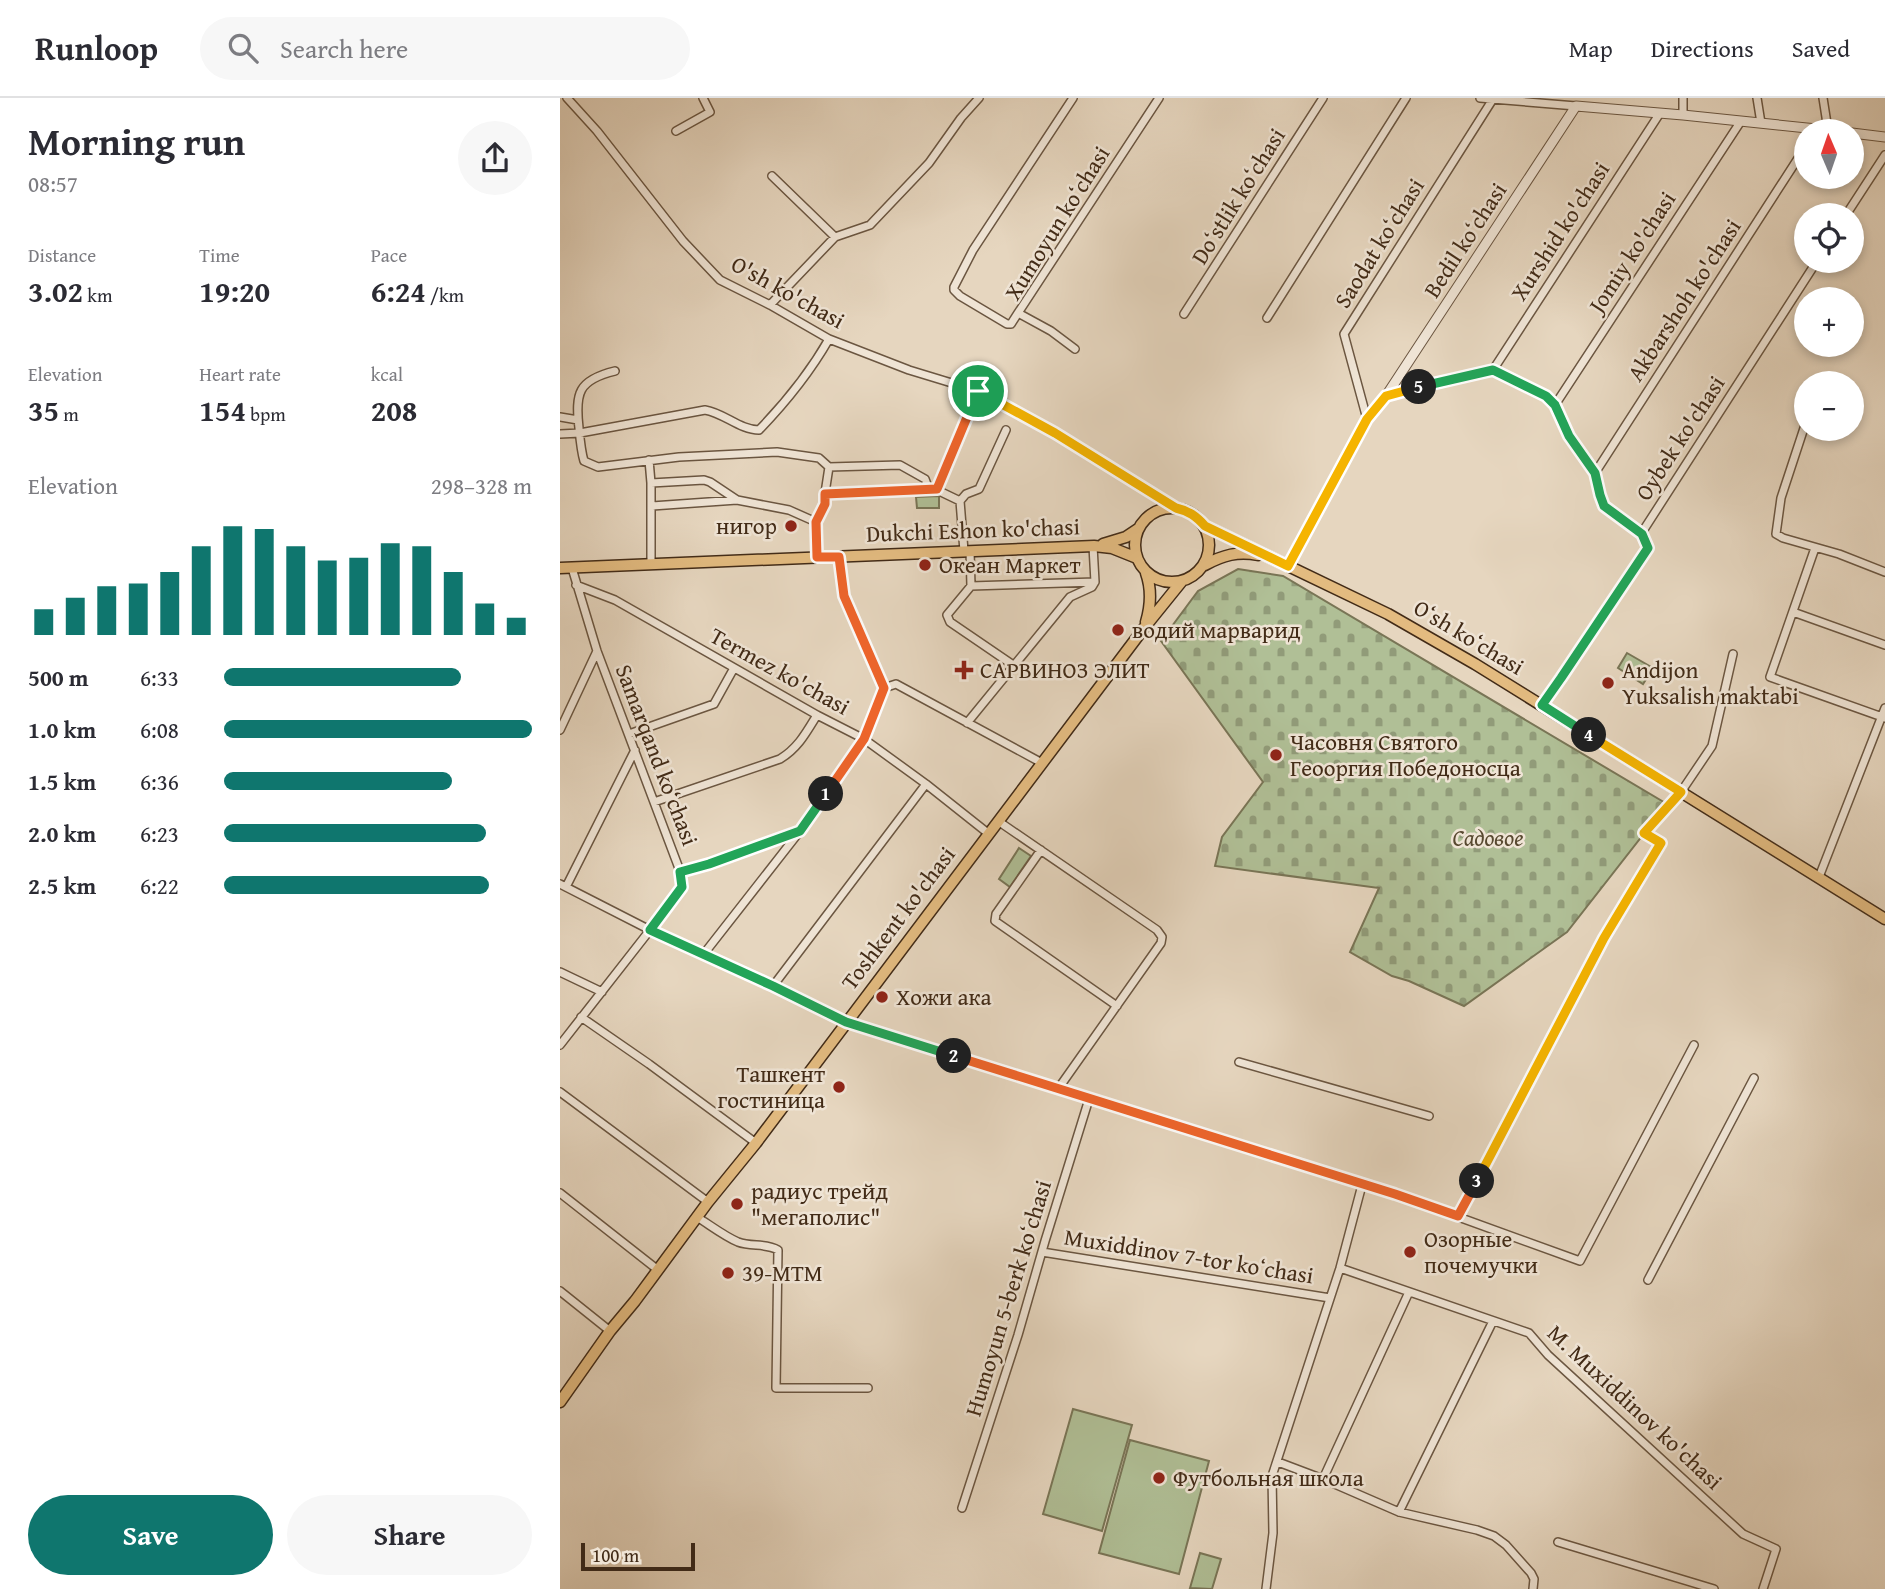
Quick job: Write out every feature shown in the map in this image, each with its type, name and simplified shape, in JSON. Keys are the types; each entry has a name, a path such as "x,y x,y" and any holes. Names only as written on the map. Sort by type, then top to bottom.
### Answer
{"main road":[{"path":"1144,628 1149,612 1149,583 1137,558 1135,539 1144,520 1164,508 1187,511 1197,517 1209,535 1209,555 1205,565"},
{"name":"Oʻsh koʻchasi","path":"1205,526 1388,614 1542,705 1885,919"},
{"path":"1093,546 1115,541 1138,530"},
{"path":"1093,546 1112,548 1137,558"},
{"name":"Dukchi Eshon ko'chasi","path":"566,568 1093,546"},
{"path":"1145,571 1162,581 1172,583 1191,578 1205,565 1231,553 1247,553 1274,559"},
{"name":"Toshkent ko'chasi","path":"560,1402 564,1389 756,1143 1182,581"}],"street":[{"name":"O'sh ko'chasi","path":"567,98 597,131 683,241 720,280 828,339 909,370 978,391 1055,433 1176,508"},
{"path":"676,131 710,112 703,98"},
{"path":"770,305 835,237 870,225 929,163 979,98"},
{"path":"1018,313 1011,324 1007,324 960,296 954,287 973,250 1073,98"},
{"name":"Xumoyun koʻchasi","path":"1075,349 1051,331 1018,313 1159,98"},
{"name":"Doʻstlik koʻchasi","path":"1184,314 1323,98"},
{"path":"1267,318 1405,98"},
{"path":"1480,98 1794,127"},
{"path":"1683,98 1683,115"},
{"path":"1757,98 1761,123"},
{"path":"1823,98 1826,119"},
{"name":"Saodat koʻchasi","path":"1367,419 1344,334 1493,99"},
{"name":"Bedil koʻchasi","path":"1288,566 1367,419 1386,396 1576,106"},
{"name":"Xurshid ko'chasi","path":"1493,370 1660,113"},
{"name":"Jomiy ko'chasi","path":"1555,405 1741,121"},
{"path":"1864,134 1885,137"},
{"path":"1854,203 1885,155"},
{"name":"Akbarshoh ko'chasi","path":"1595,473 1794,165"},
{"path":"772,176 835,237"},
{"name":"Oybek ko'chasi","path":"1542,705 1648,548 1642,534 1809,273"},
{"path":"560,434 580,433 705,410 759,430 812,368 828,339"},
{"path":"1386,396 1493,370 1546,396 1555,405 1569,436 1595,473 1604,506 1642,534"},
{"path":"615,371 598,375 583,386 578,395 583,457 589,465 598,467 649,460 778,452 819,458 829,467 900,466 925,479 933,490"},
{"path":"933,490 978,391"},
{"path":"560,417 578,420"},
{"path":"960,501 979,489 1006,430"},
{"path":"1800,441 1781,498 1776,531 1778,536 1839,554 1885,572"},
{"path":"649,460 652,483 651,564"},
{"path":"817,557 816,522 825,504 829,467"},
{"path":"652,483 704,480 737,500"},
{"path":"825,494 933,490 960,501"},
{"path":"652,506 737,500 789,510 816,522"},
{"path":"960,501 971,586 947,615 950,622 1013,665"},
{"path":"967,723 1070,597 1092,587 1095,582 1093,546"},
{"path":"1815,548 1770,677 1883,717"},
{"path":"703,955 800,831 864,739 884,688 844,596 839,557"},
{"name":"Samarqand ko‘chasi","path":"560,1045 682,887 680,872 597,651 576,585 566,568"},
{"path":"971,586 1095,582"},
{"name":"Termez ko'chasi","path":"576,585 615,600 864,739 989,834"},
{"path":"1793,612 1885,645"},
{"path":"560,730 597,651"},
{"path":"1458,1216 1604,938 1661,843 1644,833 1681,792 1712,746 1734,654"},
{"path":"629,734 714,704 734,668"},
{"path":"884,688 896,684 1042,763"},
{"path":"1819,877 1885,708"},
{"path":"654,802 780,759 800,743 817,715"},
{"path":"635,750 563,885 650,930 846,1022 1458,1216 1514,1239 1580,1261 1694,1045"},
{"path":"773,986 926,784"},
{"path":"998,821 1160,934 1160,943 1058,1089"},
{"path":"680,872 800,831"},
{"path":"1041,850 996,914 995,921 1117,1006"},
{"path":"560,972 602,992"},
{"path":"581,1017 756,1143"},
{"path":"1239,1062 1429,1116"},
{"path":"1648,1280 1754,1078"},
{"path":"560,1092 708,1202"},
{"name":"Humoyun 5-berk koʻchasi","path":"962,1508 1018,1335 1089,1099"},
{"path":"1266,1589 1273,1533 1272,1476 1340,1268 1362,1185"},
{"path":"560,1193 658,1270"},
{"path":"697,1217 737,1241 778,1250 776,1388 868,1388"},
{"name":"Muxiddinov 7-tor koʻchasi","path":"1042,1252 1330,1298"},
{"name":"M. Muxiddinov ko'chasi","path":"1340,1268 1529,1333 1548,1355 1744,1534 1776,1549 1763,1589"},
{"path":"560,1291 610,1331"},
{"path":"1323,1479 1409,1292"},
{"path":"1399,1512 1493,1321"},
{"path":"1278,1462 1399,1512 1493,1536 1506,1545 1531,1573 1534,1579 1533,1589"},
{"path":"1558,1542 1714,1589"}],"green space":[{"path":"939,496 939,508 917,508 916,497"},
{"name":"Садовое","path":"1238,569 1283,576 1667,804 1567,932 1464,1006 1392,976 1350,952 1379,888 1215,866 1222,837 1263,782 1161,641 1198,591"},
{"path":"1627,653 1653,668 1643,684 1618,668"},
{"path":"1019,848 1031,856 1010,887 999,879"},
{"path":"1073,1409 1132,1425 1102,1531 1043,1514"},
{"path":"1130,1440 1209,1461 1179,1574 1099,1553"},
{"path":"1200,1553 1221,1559 1212,1589 1190,1588"}],"place":[{"name":"нигор","path":"791,526"},
{"name":"Океан Маркет","path":"925,565"},
{"name":"водий марварид","path":"1118,630"},
{"name":"САРВИНОЗ ЭЛИТ","path":"964,670"},
{"name":"Andijon Yuksalish maktabi","path":"1608,683"},
{"name":"Часовня Святого Геооргия Победоносца","path":"1276,755"},
{"name":"Хожи ака","path":"882,997"},
{"name":"Ташкент гостиница","path":"839,1087"},
{"name":"радиус трейд \"мегаполис\"","path":"737,1204"},
{"name":"Озорные почемучки","path":"1410,1252"},
{"name":"39-MTM","path":"728,1273"},
{"name":"Футбольная школа","path":"1159,1478"}],"route":[{"path":"1493,370 1546,396 1555,405 1569,436 1595,473 1604,506 1642,534 1648,548 1542,705 1681,792 1644,833 1661,843 1604,938 1458,1216 846,1022 650,930 682,887 680,872 800,831 864,739 884,688 844,596 839,557 817,557 816,522 825,504 825,494 937,489 978,391 1055,433 1176,508 1187,511 1205,526 1288,566 1367,419 1386,396 1493,370"}]}
